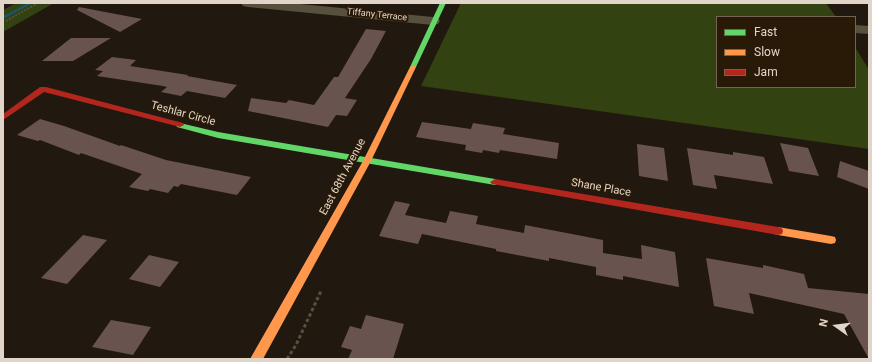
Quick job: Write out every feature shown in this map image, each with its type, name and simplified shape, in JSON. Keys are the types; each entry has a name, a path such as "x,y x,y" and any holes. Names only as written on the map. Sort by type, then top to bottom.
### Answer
{"street":[{"name":"Tiffany Terrace","path":"248,3 433,21"},
{"name":"East 68th Avenue","path":"256,359 367,161 411,72 442,3"},
{"path":"856,29 869,30"},
{"name":"Teshlar Circle","path":"3,118 44,89 218,135 367,161"},
{"name":"Shane Place","path":"367,161 831,240"}],"path":[{"path":"6,21 38,3"}],"green space":[{"path":"16,3 54,3 3,32 3,10"},
{"path":"461,3 826,3 835,16 716,16 716,88 856,88 856,49 869,70 869,149 421,86"}],"building":[{"path":"79,7 142,19 120,32 77,10"},
{"path":"366,29 386,31 371,59 345,98 357,100 347,116 336,115 328,127 248,111 251,98 286,103 289,100 314,105 334,77 338,77"},
{"path":"71,38 111,38 73,61 42,61"},
{"path":"112,57 136,60 130,66 188,75 187,76 237,85 225,98 187,91 181,96 161,92 167,87 163,86 97,76 103,71 95,70"},
{"path":"40,119 166,160 251,177 237,195 181,184 178,187 174,186 168,193 150,189 148,191 129,187 142,174 81,153 79,155 40,140 38,141 17,135"},
{"path":"422,122 471,129 473,123 505,128 503,134 559,143 557,159 500,150 499,153 483,150 482,153 465,150 466,145 416,137"},
{"path":"780,143 808,148 819,176 789,171"},
{"path":"637,144 664,148 668,181 639,176"},
{"path":"687,148 733,155 733,152 764,157 773,184 714,175 717,189 693,185"},
{"path":"840,161 869,171 869,189 837,177"},
{"path":"395,201 410,204 405,215 446,223 450,211 478,216 476,224 524,233 525,225 603,240 603,253 642,259 641,245 675,252 679,287 623,276 623,280 596,275 596,267 549,258 549,261 496,251 496,249 422,234 418,244 379,236"},
{"path":"83,235 107,240 67,284 41,278"},
{"path":"149,255 179,262 160,287 129,279"},
{"path":"706,258 763,268 763,265 804,274 808,288 869,294 869,359 844,314 749,293 754,314 714,306"},
{"path":"366,315 404,324 393,359 348,359 352,350 341,347 350,326 361,329"},
{"path":"111,320 151,327 133,355 92,347"}],"waterway":[{"path":"3,18 31,3"}],"traffic: fast":[{"path":"413,67 443,3"},
{"path":"180,125 218,135 495,182"}],"traffic: slow":[{"path":"256,359 367,161 413,67"},
{"path":"778,231 831,240"}],"traffic: jam":[{"path":"3,118 43,89 180,125"},
{"path":"495,182 778,231"}]}
